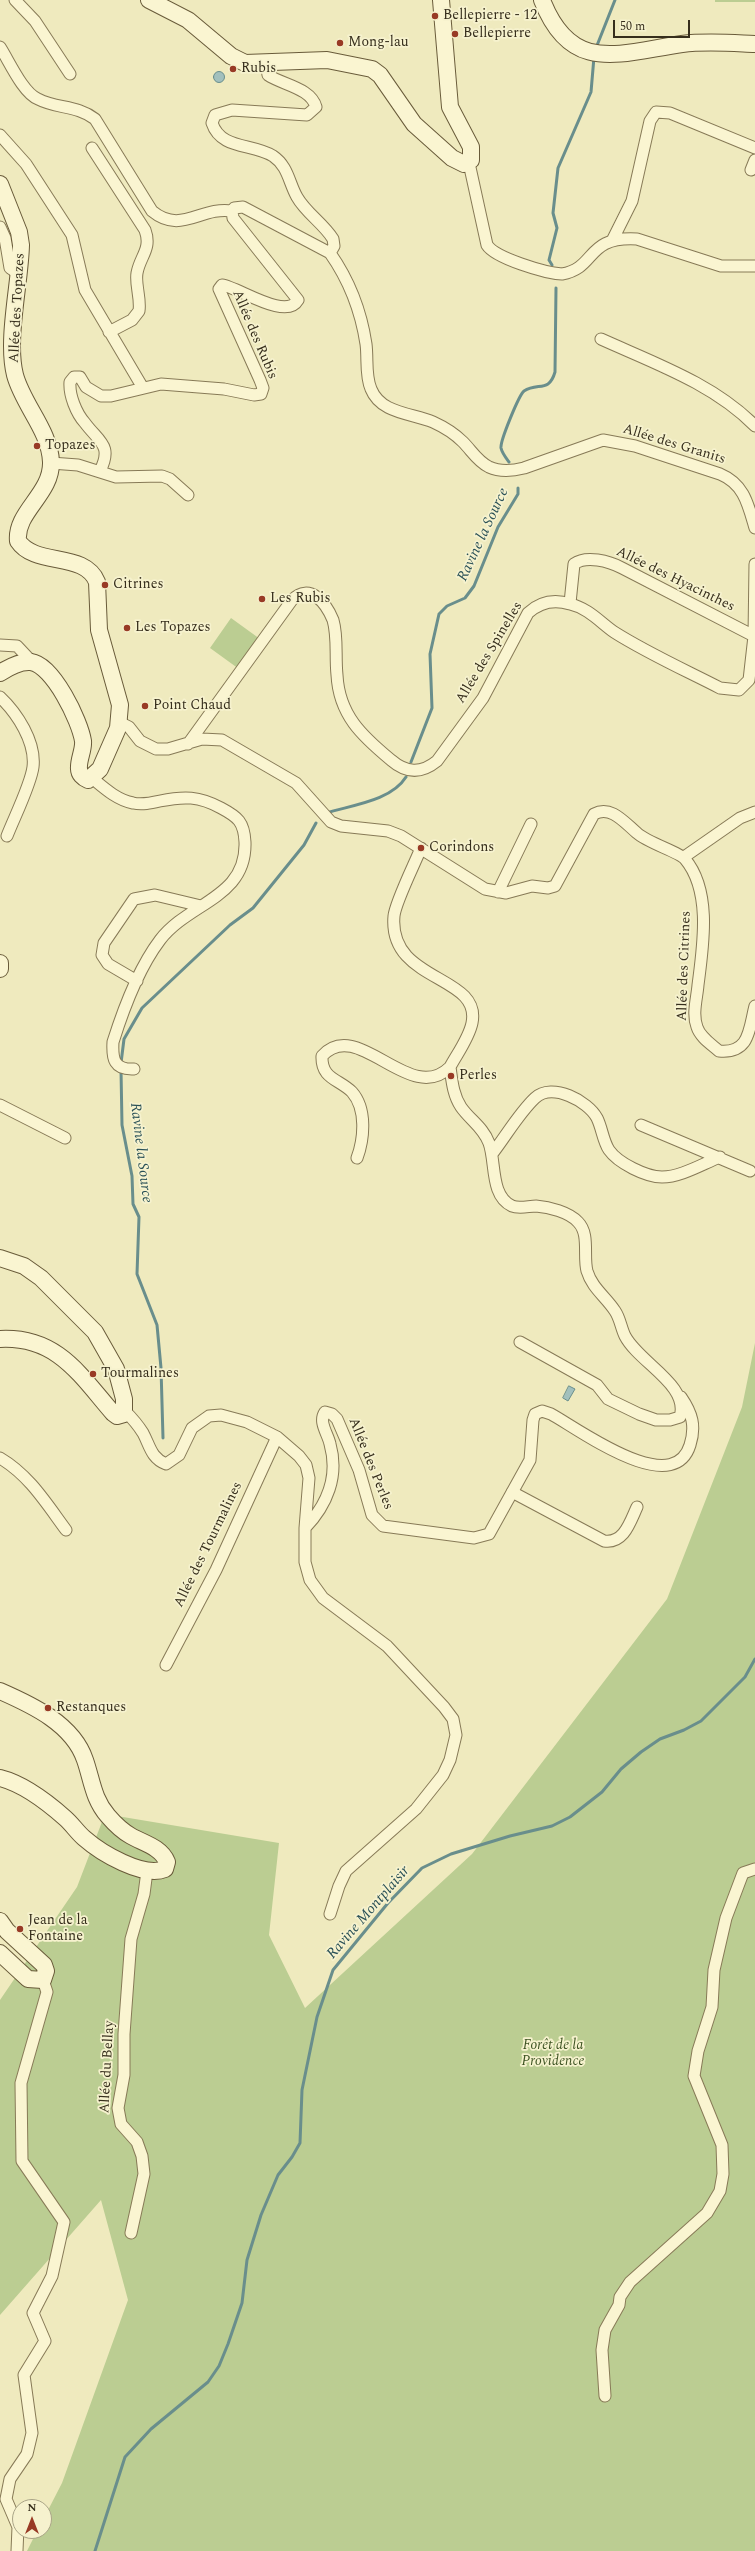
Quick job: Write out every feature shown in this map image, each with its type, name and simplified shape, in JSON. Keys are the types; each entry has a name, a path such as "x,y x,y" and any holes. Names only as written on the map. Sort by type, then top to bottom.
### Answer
{"main road":[{"path":"149,0 172,5 231,56 245,63 327,60 372,69 380,75 414,124 452,158 460,163 469,163 472,156 471,147 450,107 442,0"},
{"path":"542,0 554,27 561,36 592,54 619,54 698,43 755,44"},
{"name":"Allée des Topazes","path":"0,184 19,232 21,245 20,275 13,344 15,374 23,398 46,440 51,463 46,486 21,522 18,541 26,550 84,567 95,576 98,588 99,630 118,695 119,722 100,770 92,778"},
{"path":"0,673 20,663 32,662 43,667 53,677 74,716 83,744 79,769 84,778 92,778"},
{"path":"0,963 0,970"},
{"path":"0,1258 24,1266 41,1278 95,1332 116,1369 125,1411 121,1416 113,1413 84,1376 47,1347 18,1338 0,1339"},
{"path":"0,1690 35,1708 72,1736 85,1760 92,1790 106,1814 123,1831 159,1850 165,1856 167,1862 165,1869 147,1871 107,1855 83,1837 66,1819 39,1798 13,1782 0,1778"},
{"path":"0,1921 7,1931 44,1965 46,1971 43,1980 28,1979 0,1953"}],"street":[{"path":"15,0 35,21 70,74"},
{"path":"0,47 33,97 52,104 82,110 95,119 152,211 164,220 179,222 224,210 232,211 234,208 243,207 330,252 334,246 333,239 298,198 289,175 280,162 267,153 222,139 215,133 212,123 215,115 232,110 306,115 316,107 314,101 307,95 268,75 266,63"},
{"path":"613,239 632,201 650,121 656,112 670,113 755,148"},
{"path":"0,135 26,164 72,234 78,253 82,283 109,332 143,388"},
{"path":"92,148 145,230 148,240 147,250 136,273 139,311 132,320 109,332"},
{"path":"469,163 485,238 490,250 496,254 562,274 576,270 600,245 613,239 637,239 721,266 755,266"},
{"name":"Allée des Rubis","path":"100,471 106,460 104,446 84,422 70,389 70,382 74,377 80,377 86,387 102,396 111,396 161,384 189,386 254,395 261,394 263,388 260,380 219,289 222,285 230,286 251,298 281,306 290,307 295,305 298,300 233,218 232,211"},
{"path":"0,226 5,238 10,268 20,275"},
{"name":"Allée des Granits","path":"330,252 342,270 362,321 371,390 378,400 388,408 431,422 448,430 463,442 480,462 501,470 512,471 524,468 603,440 635,446 729,478 743,491 755,528"},
{"path":"601,339 708,390 727,402 755,426"},
{"path":"51,463 78,465 122,477 150,474 162,476 170,479 188,495"},
{"name":"Allée des Hyacinthes","path":"570,604 574,564 584,560 604,561 622,568 754,636"},
{"name":"Allée des Spinelles","path":"188,744 292,600 296,596 308,593 314,595 323,602 333,620 338,689 351,723 368,741 400,768 410,771 424,770 437,761 483,698 528,613 538,604 554,601 570,604 586,611 615,632 720,688 729,691 739,690 749,680 754,636 755,564"},
{"path":"0,645 17,646 26,653 32,662"},
{"path":"0,697 13,709 27,738 32,750 33,767 7,836"},
{"path":"119,722 129,727 140,741 156,749 168,750 202,739 222,740 296,783 331,822 341,826 388,831 413,842 473,882 498,892 514,892 532,886 548,888 555,886 590,818 599,811 613,812 640,837 684,857 740,818 755,812"},
{"path":"92,778 114,794 133,803 194,797 208,801 238,818 244,832 245,855 243,865 232,884 180,921 161,939 137,981 117,1030 112,1054 116,1063 124,1069 134,1069"},
{"path":"498,892 531,824"},
{"path":"357,1158 364,1133 360,1111 352,1092 331,1079 324,1070 322,1056 327,1051 346,1046 357,1047 404,1072 415,1076 427,1077 446,1071 472,1023 469,1003 456,988 418,967 407,958 399,946 394,931 394,915 421,848"},
{"name":"Allée des Citrines","path":"684,857 699,880 702,904 700,969 695,1015 699,1033 719,1051 736,1051 742,1047 746,1039 755,1006"},
{"path":"137,981 108,964 102,955 104,943 129,904 141,896 155,895 201,906"},
{"name":"Allée des Perles","path":"305,1528 323,1506 330,1489 333,1458 323,1425 325,1412 332,1414 337,1419 359,1470 372,1515 383,1526 483,1538 489,1534 530,1460 533,1420 536,1414 542,1411 551,1414 633,1461 650,1466 667,1465 680,1459 689,1448 693,1435 694,1421 689,1408 681,1397 637,1352 625,1337 615,1312 592,1284 584,1258 584,1234 578,1222 552,1209 513,1206 506,1201 498,1191 492,1154 488,1141 478,1123 462,1108 456,1098 452,1085 450,1066"},
{"path":"492,1154 534,1098 552,1092 583,1103 591,1109 597,1119 610,1150 624,1163 650,1175 672,1176 720,1157"},
{"path":"0,1105 65,1138"},
{"path":"641,1125 720,1157 750,1171"},
{"path":"520,1342 597,1385 608,1398 639,1414 656,1420 675,1420 680,1417 683,1408 681,1397"},
{"path":"125,1411 143,1433 152,1454 158,1461 166,1464 179,1455 192,1428 209,1416 221,1415 247,1422 277,1437 299,1456 306,1465 309,1478 305,1528 307,1571 315,1589 387,1646 449,1713 456,1735 450,1760 434,1789 416,1809 346,1871 338,1886 330,1914"},
{"name":"Allée des Tourmalines","path":"166,1665 216,1570 277,1437"},
{"path":"0,1458 14,1466 28,1479 66,1530"},
{"path":"512,1492 604,1540 611,1542 621,1537 637,1507"},
{"path":"605,2396 602,2350 605,2330 619,2305 620,2297 630,2282 707,2212 720,2192 724,2174 722,2145 694,2076 698,2051 712,2007 714,1970 726,1918 743,1873 755,1869"},
{"name":"Allée du Bellay","path":"131,2233 144,2174 142,2156 137,2142 121,2124 118,2108 124,2075 124,2034 131,1939 144,1894 147,1871"},
{"path":"17,2551 18,2526 6,2499 10,2479 27,2454 32,2433 24,2375 45,2341 34,2313 52,2276 64,2222 22,2161 21,2083 47,1992 43,1980"}],"green space":[{"path":"715,0 755,0 755,2 715,2"},
{"path":"231,618 260,639 239,669 210,648"},
{"name":"Forêt de la Providence","path":"755,1343 755,2551 27,2551 33,2539 52,2539 52,2502 62,2483 128,2300 101,2200 0,2315 0,2000 77,1887 105,1814 279,1843 269,1935 305,2008 472,1854 667,1599 742,1407"}],"water":[{"path":"217,72 221,72 223,73 223,81 217,82 214,79 214,75"},
{"path":"569,1386 575,1389 568,1401 563,1398"}],"waterway":[{"name":"Ravine la Source","path":"596,48 615,0"},
{"name":"Ravine la Source","path":"552,265 549,260 557,228 553,213 558,168 591,92 594,57"},
{"name":"Ravine la Source","path":"509,462 502,452 501,444 518,401 524,391 529,388 550,383 555,372 556,288"},
{"name":"Ravine la Source","path":"411,762 432,708 430,654 439,614 447,606 465,598 474,586 498,527 518,494 518,488"},
{"name":"Ravine la Source","path":"326,813 381,797 391,792 406,777"},
{"name":"Ravine la Source","path":"121,1063 124,1039 142,1008 230,925 253,908 304,845 316,823"},
{"name":"Ravine la Source","path":"121,1070 122,1125 132,1176 133,1204 139,1217 137,1274 157,1325 161,1368 163,1438"},
{"name":"Ravine Montplaisir","path":"95,2551 125,2457 151,2429 208,2382 219,2366 242,2303 247,2260 261,2215 278,2175 292,2157 300,2143 302,2090 317,2017 333,1970 388,1903 422,1868 451,1854 510,1836 552,1826 570,1817 602,1792 621,1769 641,1752 660,1739 684,1730 701,1721 745,1677 755,1659"}],"place":[{"name":"Bellepierre - 12","path":"435,16"},
{"name":"Bellepierre","path":"455,34"},
{"name":"Mong-lau","path":"340,43"},
{"name":"Rubis","path":"233,69"},
{"name":"Topazes","path":"37,446"},
{"name":"Citrines","path":"105,585"},
{"name":"Les Rubis","path":"262,599"},
{"name":"Les Topazes","path":"127,628"},
{"name":"Point Chaud","path":"145,706"},
{"name":"Corindons","path":"421,848"},
{"name":"Perles","path":"451,1076"},
{"name":"Tourmalines","path":"93,1374"},
{"name":"Restanques","path":"48,1708"},
{"name":"Jean de la Fontaine","path":"20,1929"}]}
